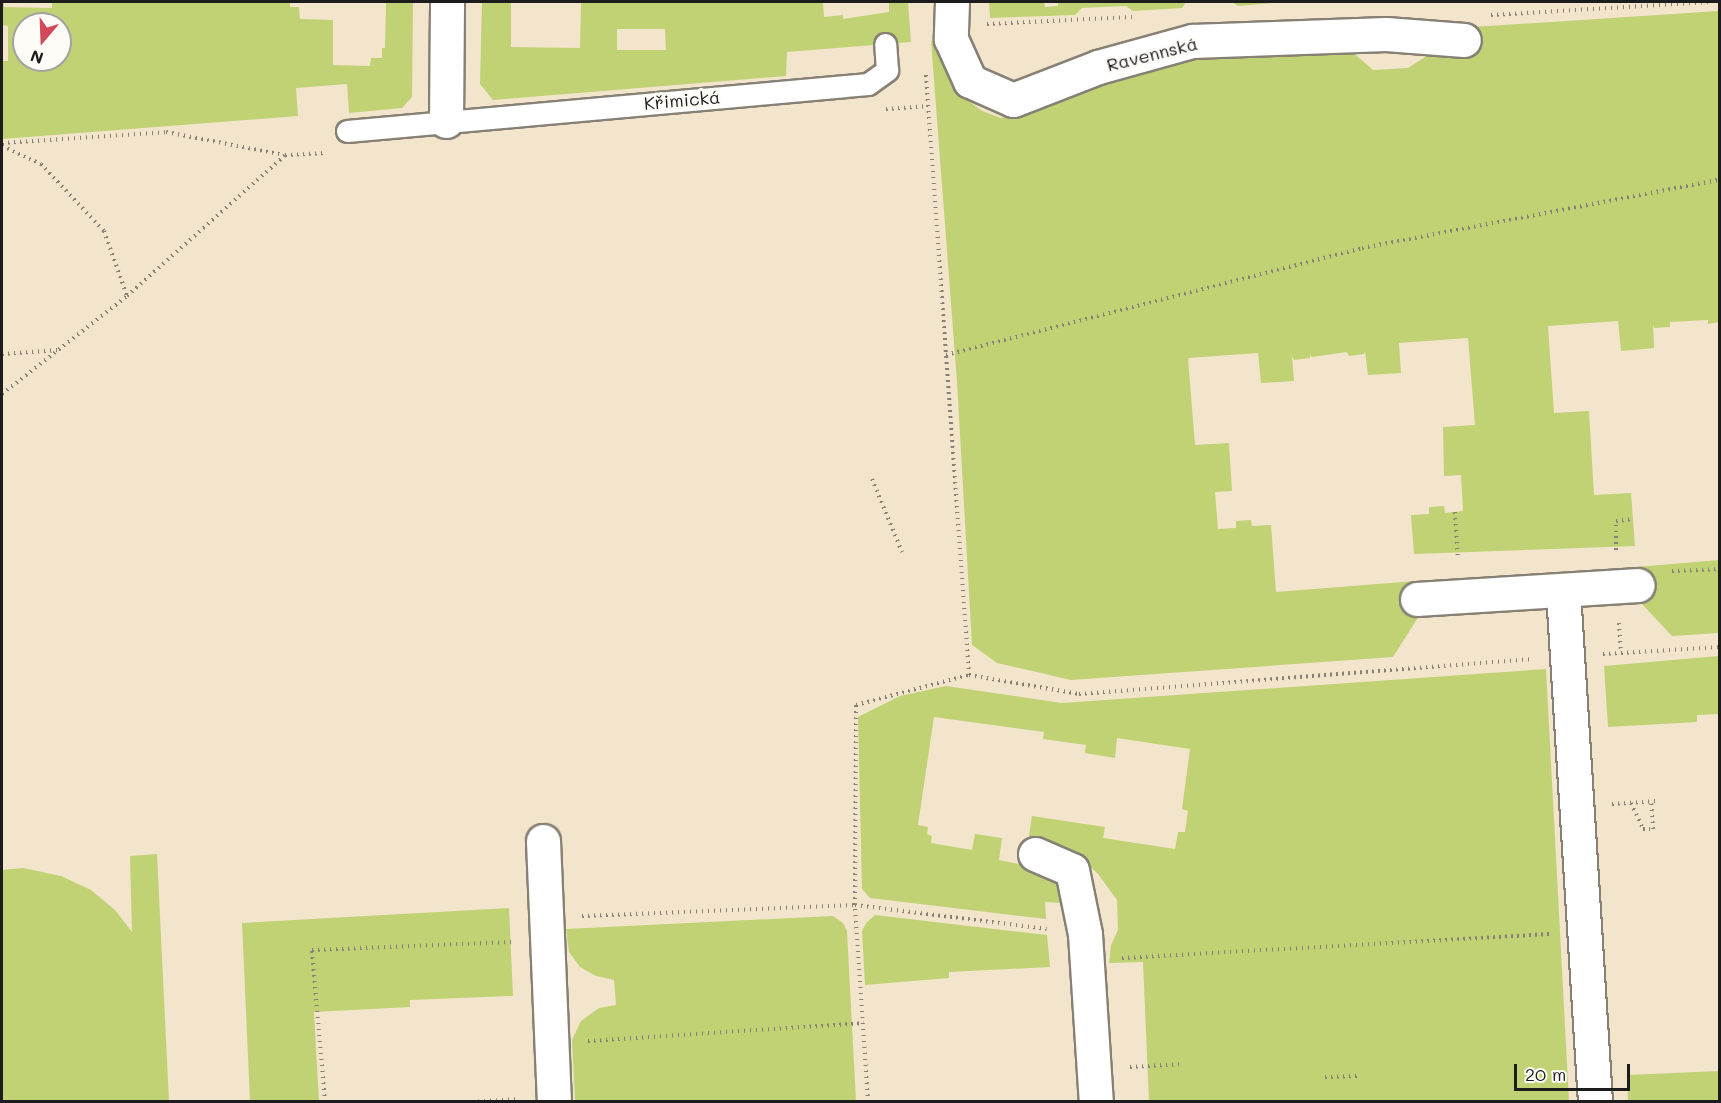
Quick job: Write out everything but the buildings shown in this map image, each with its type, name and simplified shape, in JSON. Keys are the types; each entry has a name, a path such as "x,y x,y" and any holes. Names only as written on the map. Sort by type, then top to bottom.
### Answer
{"street":[{"path":"446,122 447,2"},
{"name":"Ravennská","path":"951,2 951,39 970,81 1013,100 1098,67 1192,41 1386,34 1474,28"},
{"path":"1417,599 1638,585"},
{"path":"1563,591 1595,1101"},
{"path":"543,841 554,1101"},
{"path":"1035,854 1072,870 1086,947 1096,1101"}],"lane":[{"name":"Křimická","path":"347,131 868,84 887,70 885,44"}],"path":[{"path":"1474,28 1712,2"},
{"path":"881,109 928,105 969,675"},
{"path":"2,144 166,132 285,155 331,152"},
{"path":"2,144 41,164 104,231 127,296"},
{"path":"2,394 127,296 285,155"},
{"path":"945,355 1362,248 1719,180"},
{"path":"2,354 58,350"},
{"path":"872,479 902,552"},
{"path":"1455,512 1458,554"},
{"path":"1616,545 1616,521 1633,519"},
{"path":"868,1101 855,905 856,705 969,675 1079,694 1566,656 1719,647"},
{"path":"1604,804 1631,802 1653,801 1653,829 1643,829 1631,802"},
{"path":"545,918 855,905 1086,947 1583,932"},
{"path":"325,1101 312,950 513,942"},
{"path":"551,1044 863,1023"},
{"path":"1094,1069 1180,1064"},
{"path":"1326,1077 1361,1076"},
{"path":"472,1101 518,1099"}],"green space":[{"path":"2,2 4,2 4,7 52,8 52,2 290,2 290,7 299,7 300,19 333,20 333,65 370,66 371,58 382,58 382,48 385,48 386,2 413,2 412,97 402,108 349,113 347,84 296,88 298,116 2,139 2,61 8,61 8,26 2,25"},
{"path":"482,2 511,2 511,47 580,48 581,2 823,2 824,17 843,15 843,19 889,12 889,2 908,2 911,42 787,52 786,76 493,100 480,84","holes":["617,29 665,29 666,50 617,50"]},
{"path":"989,2 1044,2 1045,7 1058,6 1058,2 1186,2 1182,8 1133,11 1126,6 1082,8 1075,15 990,18"},
{"path":"1232,2 1285,2 1238,6"},
{"path":"1719,11 1719,322 1708,324 1708,320 1670,322 1670,327 1654,328 1653,324 1654,348 1621,351 1618,321 1548,326 1554,413 1589,411 1594,495 1631,493 1635,546 1414,554 1411,515 1429,514 1429,507 1444,506 1445,513 1463,511 1461,475 1444,476 1443,427 1475,425 1468,338 1399,343 1401,373 1368,375 1365,351 1364,354 1349,356 1347,352 1312,357 1310,355 1310,358 1294,360 1292,356 1294,381 1261,383 1258,353 1188,358 1195,445 1229,443 1232,491 1215,492 1218,529 1236,528 1236,521 1251,520 1252,526 1271,525 1276,592 1415,581 1419,616 1393,657 1071,680 997,663 972,645 957,382 931,41 940,41 949,76 961,95 982,111 1001,118 1037,111 1103,82 1196,55 1351,51 1373,70 1408,68 1472,27"},
{"path":"1719,560 1719,633 1672,636 1641,603 1637,567"},
{"path":"1719,656 1719,714 1697,715 1697,722 1608,727 1604,666"},
{"path":"1546,669 1569,1101 1149,1101 1143,962 1109,963 1111,945 1118,930 1117,900 1098,874 1077,854 1028,842 1032,816 1105,827 1103,838 1175,849 1178,832 1185,832 1188,811 1182,809 1190,749 1117,738 1115,758 1085,753 1086,745 1043,739 1044,732 934,717 918,825 928,827 927,834 932,836 931,843 972,850 975,834 1002,838 999,860 1046,870 1060,882 1063,903 1045,902 1046,919 870,898 862,889 858,717 900,696 946,686 1062,703"},
{"path":"157,854 169,1101 2,1101 2,870 23,868 61,876 91,890 115,910 132,932 130,856"},
{"path":"509,908 513,996 410,1000 410,1007 314,1012 319,1101 250,1101 242,923"},
{"path":"875,915 1047,935 1050,967 949,972 949,978 865,985 862,931 866,923"},
{"path":"833,916 843,923 847,931 856,1101 575,1101 572,1040 581,1021 599,1008 616,1005 614,980 596,976 580,967 569,952 566,929"},
{"path":"1719,1071 1719,1101 1628,1101 1627,1075"}]}
